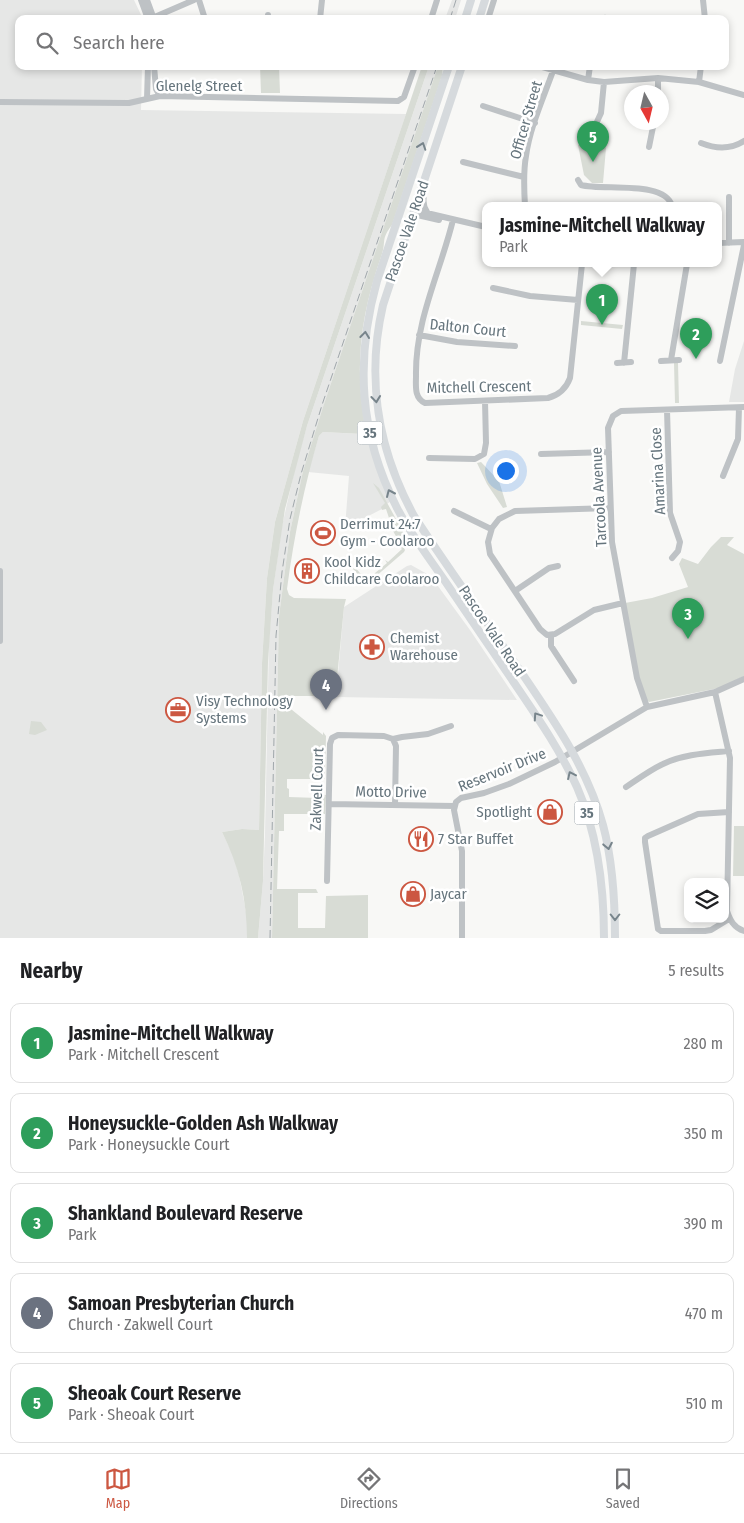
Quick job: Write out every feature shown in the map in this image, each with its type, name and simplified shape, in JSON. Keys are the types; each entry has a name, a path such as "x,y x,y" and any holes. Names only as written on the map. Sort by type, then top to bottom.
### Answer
{"main road":[{"path":"467,15 471,0"},
{"path":"479,15 485,0"},
{"name":"Pascoe Vale Road","path":"448,70 376,281 369,311 363,351 368,422 382,475 398,509 540,721 577,788 589,819 601,872 604,900 604,938"},
{"name":"Pascoe Vale Road","path":"461,70 386,293 379,322 375,359 375,389 379,420 390,462 405,498 432,542 556,724 586,778 607,840 614,888 615,938"},
{"path":"401,208 413,212"},
{"path":"423,548 432,542"},
{"path":"601,872 606,869 610,862"}],"street":[{"path":"141,0 150,15"},
{"path":"147,0 151,15"},
{"path":"159,15 194,0"},
{"path":"198,0 204,15"},
{"path":"320,15 322,0"},
{"path":"432,15 437,0"},
{"path":"489,15 494,0"},
{"path":"704,0 705,15"},
{"path":"147,98 148,70"},
{"path":"154,70 156,89 160,96"},
{"name":"Glenelg Street","path":"0,102 129,102 160,96 398,100 404,97 414,70"},
{"path":"548,70 604,82 658,78 699,82 744,95"},
{"path":"588,80 589,70"},
{"path":"699,82 700,70"},
{"name":"Officer Street","path":"525,202 526,156 535,123 553,72"},
{"path":"658,78 658,85"},
{"path":"595,126 601,113 604,82"},
{"path":"483,106 535,123"},
{"path":"649,147 652,130"},
{"path":"701,143 712,148 722,148 733,147 744,141"},
{"path":"463,162 524,177"},
{"path":"426,174 423,199 427,212"},
{"path":"578,180 581,186 590,188 620,187 662,193 670,202"},
{"path":"729,196 730,243"},
{"path":"413,212 427,212 482,226"},
{"path":"413,212 439,220 453,220"},
{"name":"Mitchell Crescent","path":"453,220 447,246 422,318 416,352 416,390 420,401 431,403 555,397 564,389 570,378 582,267"},
{"path":"719,361 744,244 722,243"},
{"path":"624,362 634,267"},
{"path":"671,360 686,267"},
{"path":"492,288 530,296 578,300"},
{"name":"Dalton Court","path":"419,335 470,344 516,346"},
{"path":"661,361 679,360"},
{"path":"429,458 475,459 484,454 486,443 485,401"},
{"path":"722,477 738,439 741,408"},
{"name":"Tarcoola Avenue","path":"647,707 638,678 622,603 612,542 609,452 610,421 617,413 741,408"},
{"name":"Amarina Close","path":"667,410 670,513 680,542 678,551 671,558"},
{"path":"540,455 609,452"},
{"path":"550,636 540,629 490,554 488,542 491,529 499,519 515,512 610,508"},
{"path":"454,510 491,529"},
{"path":"515,591 549,568 558,567"},
{"path":"0,571 0,641"},
{"path":"550,636 594,610 622,603"},
{"path":"550,636 551,646 575,682"},
{"name":"Reservoir Drive","path":"462,938 462,851 454,806 461,798 505,785 562,758 647,707 715,692 744,679"},
{"path":"715,692 729,751 728,878"},
{"path":"395,805 396,746 393,740 402,736 428,734 451,726"},
{"name":"Zakwell Court","path":"327,880 330,744 332,738 338,735 384,736 393,740"},
{"path":"626,787 674,759 729,751"},
{"name":"Motto Drive","path":"329,804 454,806"},
{"path":"722,923 705,932 661,931 658,929 645,838 698,814 729,812"},
{"path":"729,919 738,930 744,931"}],"shaded area":[{"path":"0,0 134,0 141,15 15,15 15,70 142,70 141,110 406,114 303,421 275,522 267,578 262,663 259,830 242,829 222,832 233,854 239,875 247,917 247,938 0,938"},
{"path":"452,0 461,0 456,15 446,15"},
{"path":"260,70 279,70 280,93 261,93"},
{"path":"421,70 428,70 307,426 285,509 273,590 268,662 263,881 258,938 247,938 244,897 241,884 222,832 242,829 259,830 262,663 267,578 275,522 303,421"},
{"path":"428,70 437,70 323,407 303,471 290,532 279,616 272,938 258,938 263,881 269,641 273,590 282,526 307,426"},
{"path":"437,70 443,70 392,225 385,237 383,252 368,301 361,343 360,364 360,386 366,431 362,434 323,432 319,436 300,512 287,589 289,595 294,598 346,599 335,699 335,696 281,696 281,701 326,736 325,779 287,779 289,797 318,798 318,794 326,795 325,814 284,814 284,831 279,831 277,889 316,889 318,893 298,893 298,928 325,928 326,896 368,895 368,938 272,938 279,616 290,532 303,471"},
{"path":"593,132 599,132 606,148 603,183 592,183 584,175 578,145"},
{"path":"581,321 623,325 622,329 581,325"},
{"path":"744,341 744,402 729,402 735,369"},
{"path":"674,363 678,363 679,403 675,403"},
{"path":"369,429 393,500 382,507 382,509 345,528 349,476 308,472 319,436 323,432 361,434"},
{"path":"481,462 499,481 507,507 503,508 487,484 477,463"},
{"path":"373,483 379,488 408,541 404,552 367,584 353,569 355,567 364,578 367,576 369,578 387,563 385,560 388,562 402,549 400,547 404,544 393,531 396,529 390,521 386,509 382,510 381,507 385,503"},
{"path":"721,537 734,537 727,545 744,554 744,676 719,688 649,702 639,678 625,603 652,598 688,587 679,564 682,558 698,564"},
{"path":"411,565 429,575 435,582 517,700 336,697 344,607"},
{"path":"31,721 41,722 47,730 35,735 29,734"},
{"path":"734,826 744,826 744,876 733,876"}],"railway":[{"path":"451,15 456,0"},
{"path":"270,938 276,636 282,572 290,519 301,474 322,405 436,70"}],"place":[{"name":"Sheoak Court Reserve","path":"593,162"},
{"name":"Jasmine-Mitchell Walkway","path":"602,325"},
{"name":"Honeysuckle-Golden Ash Walkway","path":"696,359"},
{"name":"Derrimut 24:7 Gym - Coolaroo","path":"323,533"},
{"name":"Kool Kidz Childcare Coolaroo","path":"307,571"},
{"name":"Shankland Boulevard Reserve","path":"688,639"},
{"name":"Chemist Warehouse","path":"372,647"},
{"name":"Visy Technology Systems","path":"178,710"},
{"name":"Samoan Presbyterian Church","path":"326,710"},
{"name":"Spotlight","path":"550,812"},
{"name":"7 Star Buffet","path":"421,839"},
{"name":"Jaycar","path":"413,894"}]}
